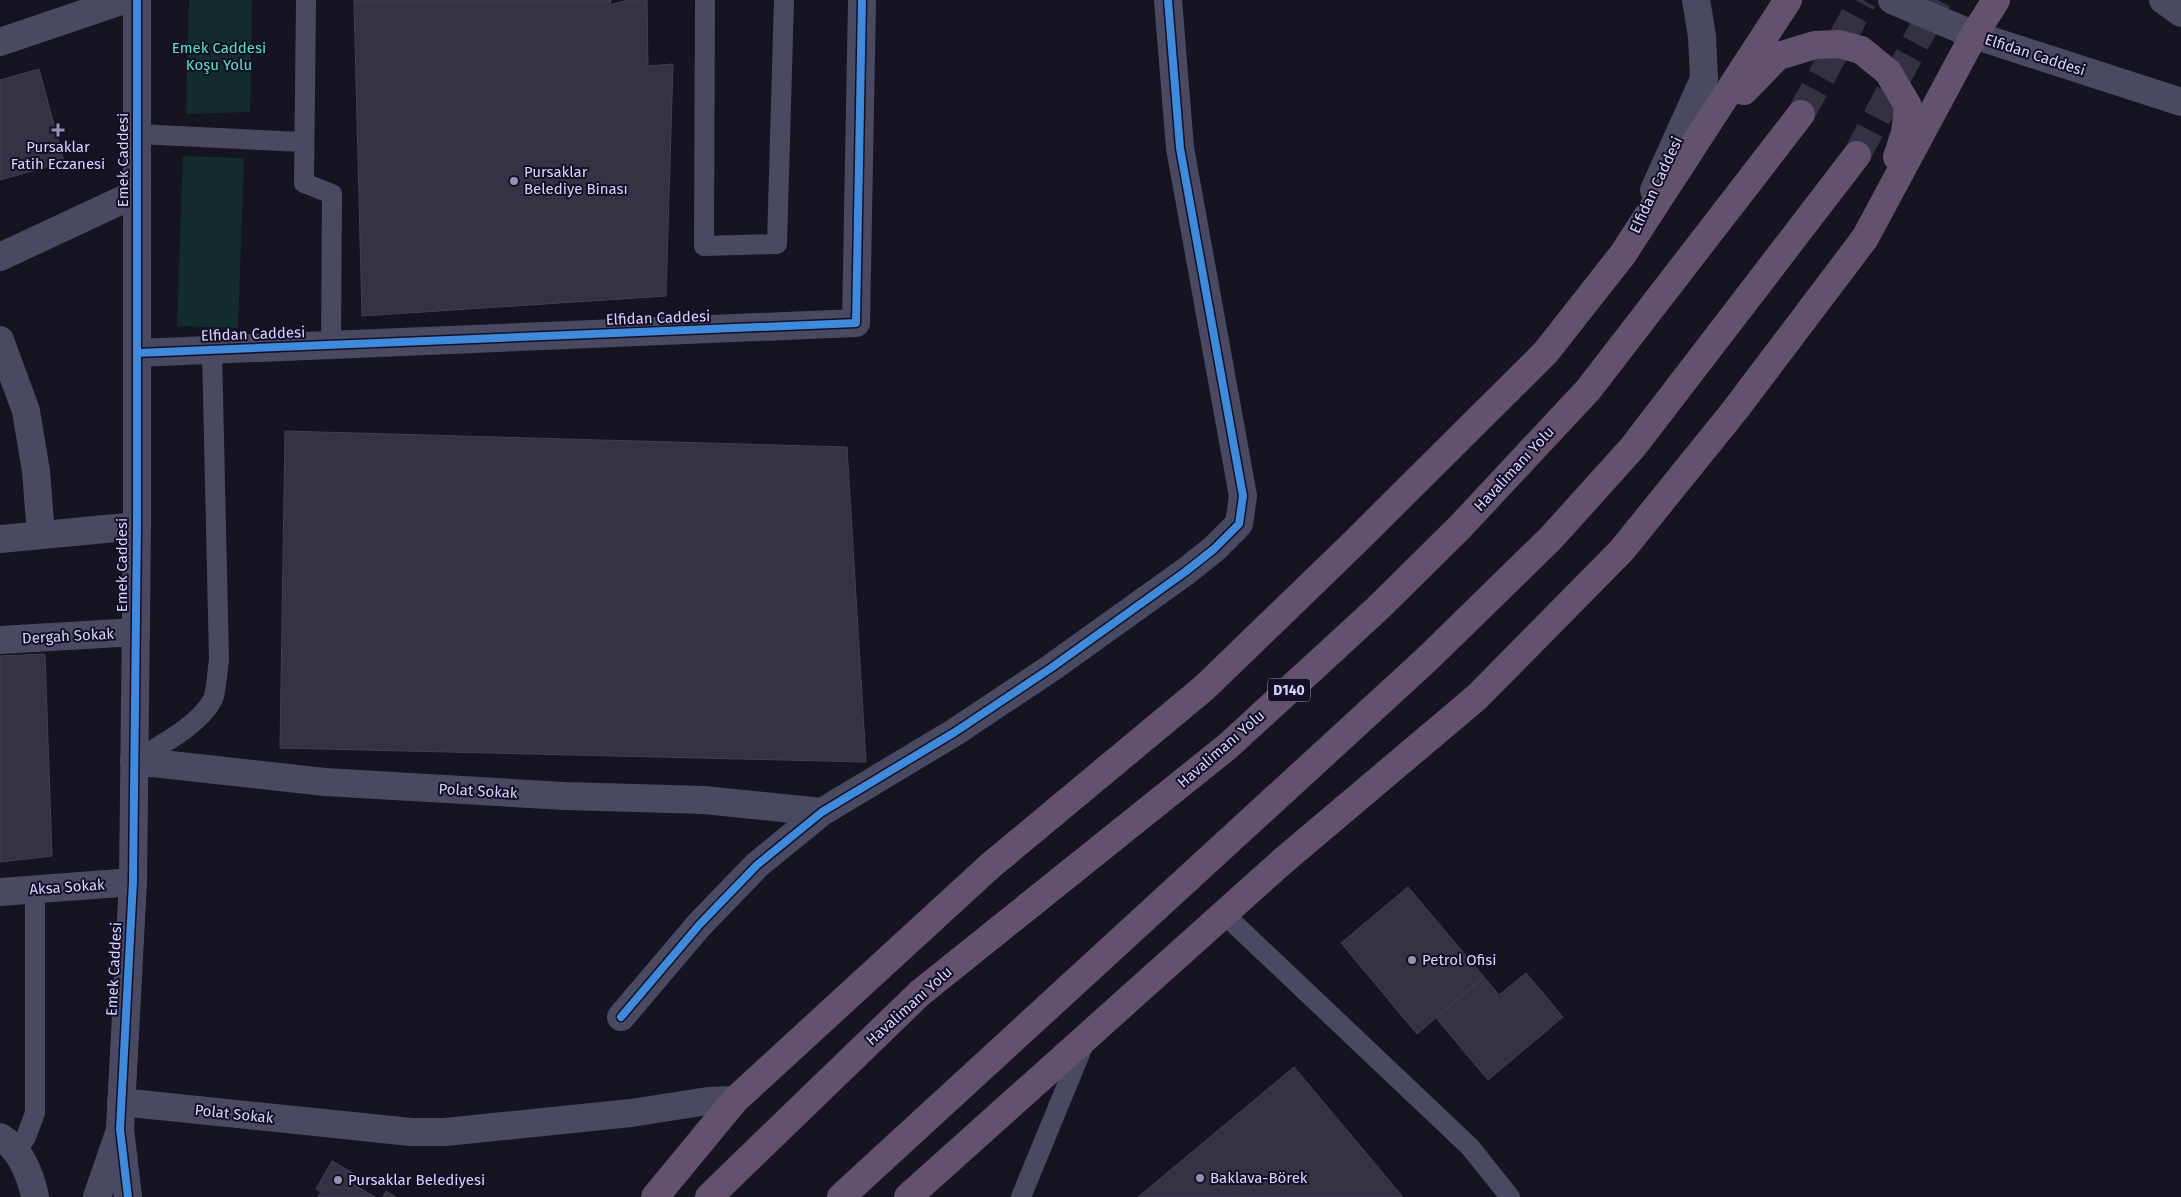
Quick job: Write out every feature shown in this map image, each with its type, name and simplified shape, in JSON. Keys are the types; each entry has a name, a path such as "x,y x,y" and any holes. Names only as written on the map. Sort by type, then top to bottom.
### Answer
{"highway":[{"path":"655,1197 735,1100 990,866 1204,688 1360,537 1546,352 1623,254 1788,0"},
{"path":"908,1197 1284,860 1476,697 1622,550 1735,410 1865,238 1974,35 1996,0"},
{"path":"1702,134 1778,56 1815,45 1839,44 1861,50 1888,72 1908,106 1905,133 1891,177 1865,238"},
{"name":"Havalimanı Yolu","path":"709,1197 920,993 1228,746 1377,609 1466,520 1588,390 1801,114"},
{"path":"841,1197 1426,660 1551,538 1632,447 1857,155"}],"street":[{"path":"0,42 124,0"},
{"name":"Emek Caddesi","path":"120,1129 133,882 136,632 137,0"},
{"name":"Elfidan Caddesi","path":"137,352 856,324 862,0"},
{"path":"621,1017 700,924 757,865 822,812 955,732 1051,668 1186,572 1214,549 1239,524 1243,496 1180,148 1168,0"},
{"name":"Elfidan Caddesi","path":"1623,254 1674,149 1704,79 1702,36 1696,0"},
{"name":"Elfidan Caddesi","path":"1892,0 1974,35 2181,102"},
{"path":"2163,0 2181,13"},
{"path":"0,257 137,193"},
{"path":"0,340 26,410 36,472 41,535"},
{"path":"0,539 136,526"},
{"name":"Dergah Sokak","path":"0,640 136,632"},
{"name":"Polat Sokak","path":"134,761 325,782 565,796 704,800 822,812"},
{"name":"Aksa Sokak","path":"0,892 133,882"},
{"name":"Polat Sokak","path":"121,1102 411,1132 445,1132 631,1113 708,1101 735,1100"},
{"path":"97,1197 120,1129"},
{"path":"120,1129 128,1197"},
{"path":"8,1144 26,1169 35,1197"}],"lane":[{"path":"306,0 304,183 332,194 331,345"},
{"path":"705,0 704,246 777,244 784,0"},
{"path":"137,134 303,142"},
{"path":"134,761 200,716 213,698 219,660 212,350"},
{"path":"8,1144 26,1137 35,1113 35,889"},
{"path":"1224,914 1470,1147 1510,1197"},
{"path":"1021,1197 1087,1038"}],"green space":[{"name":"Emek Caddesi Koşu Yolu","path":"189,0 252,0 250,112 186,114"},
{"path":"183,156 244,158 238,328 177,326"}],"building":[{"name":"Pursaklar Belediye Binası","path":"354,0 611,0 610,5 628,0 647,0 648,66 673,64 666,296 362,316"},
{"path":"39,69 64,162 0,180 0,80"},
{"path":"285,431 847,447 866,762 280,748"},
{"path":"45,654 52,856 0,862 0,656"},
{"path":"1408,887 1484,977 1417,1034 1341,943"},
{"path":"1526,973 1563,1017 1488,1080 1436,1018 1484,977 1499,995"},
{"path":"1294,1067 1403,1197 1138,1197"},
{"name":"Pursaklar Belediyesi","path":"332,1161 358,1176 353,1184 375,1197 318,1197 321,1192 316,1189"},
{"name":"Pursaklar Belediyesi","path":"386,1191 396,1197 383,1197"}],"tunnel":[{"path":"1801,114 1863,0"},
{"path":"1857,155 1938,0"}],"cycle path":[{"path":"128,1197 120,1129 133,882 137,526 137,0"},
{"path":"137,353 856,323 862,0"},
{"path":"621,1017 700,924 757,865 822,812 955,732 1051,668 1185,572 1214,549 1239,524 1243,496 1180,148 1168,0"}],"place":[{"name":"Pursaklar Fatih Eczanesi","path":"58,130"},
{"name":"Pursaklar Belediye Binası","path":"514,181"},
{"name":"Petrol Ofisi","path":"1412,960"},
{"name":"Baklava-Börek","path":"1200,1178"},
{"name":"Pursaklar Belediyesi","path":"338,1180"}]}
